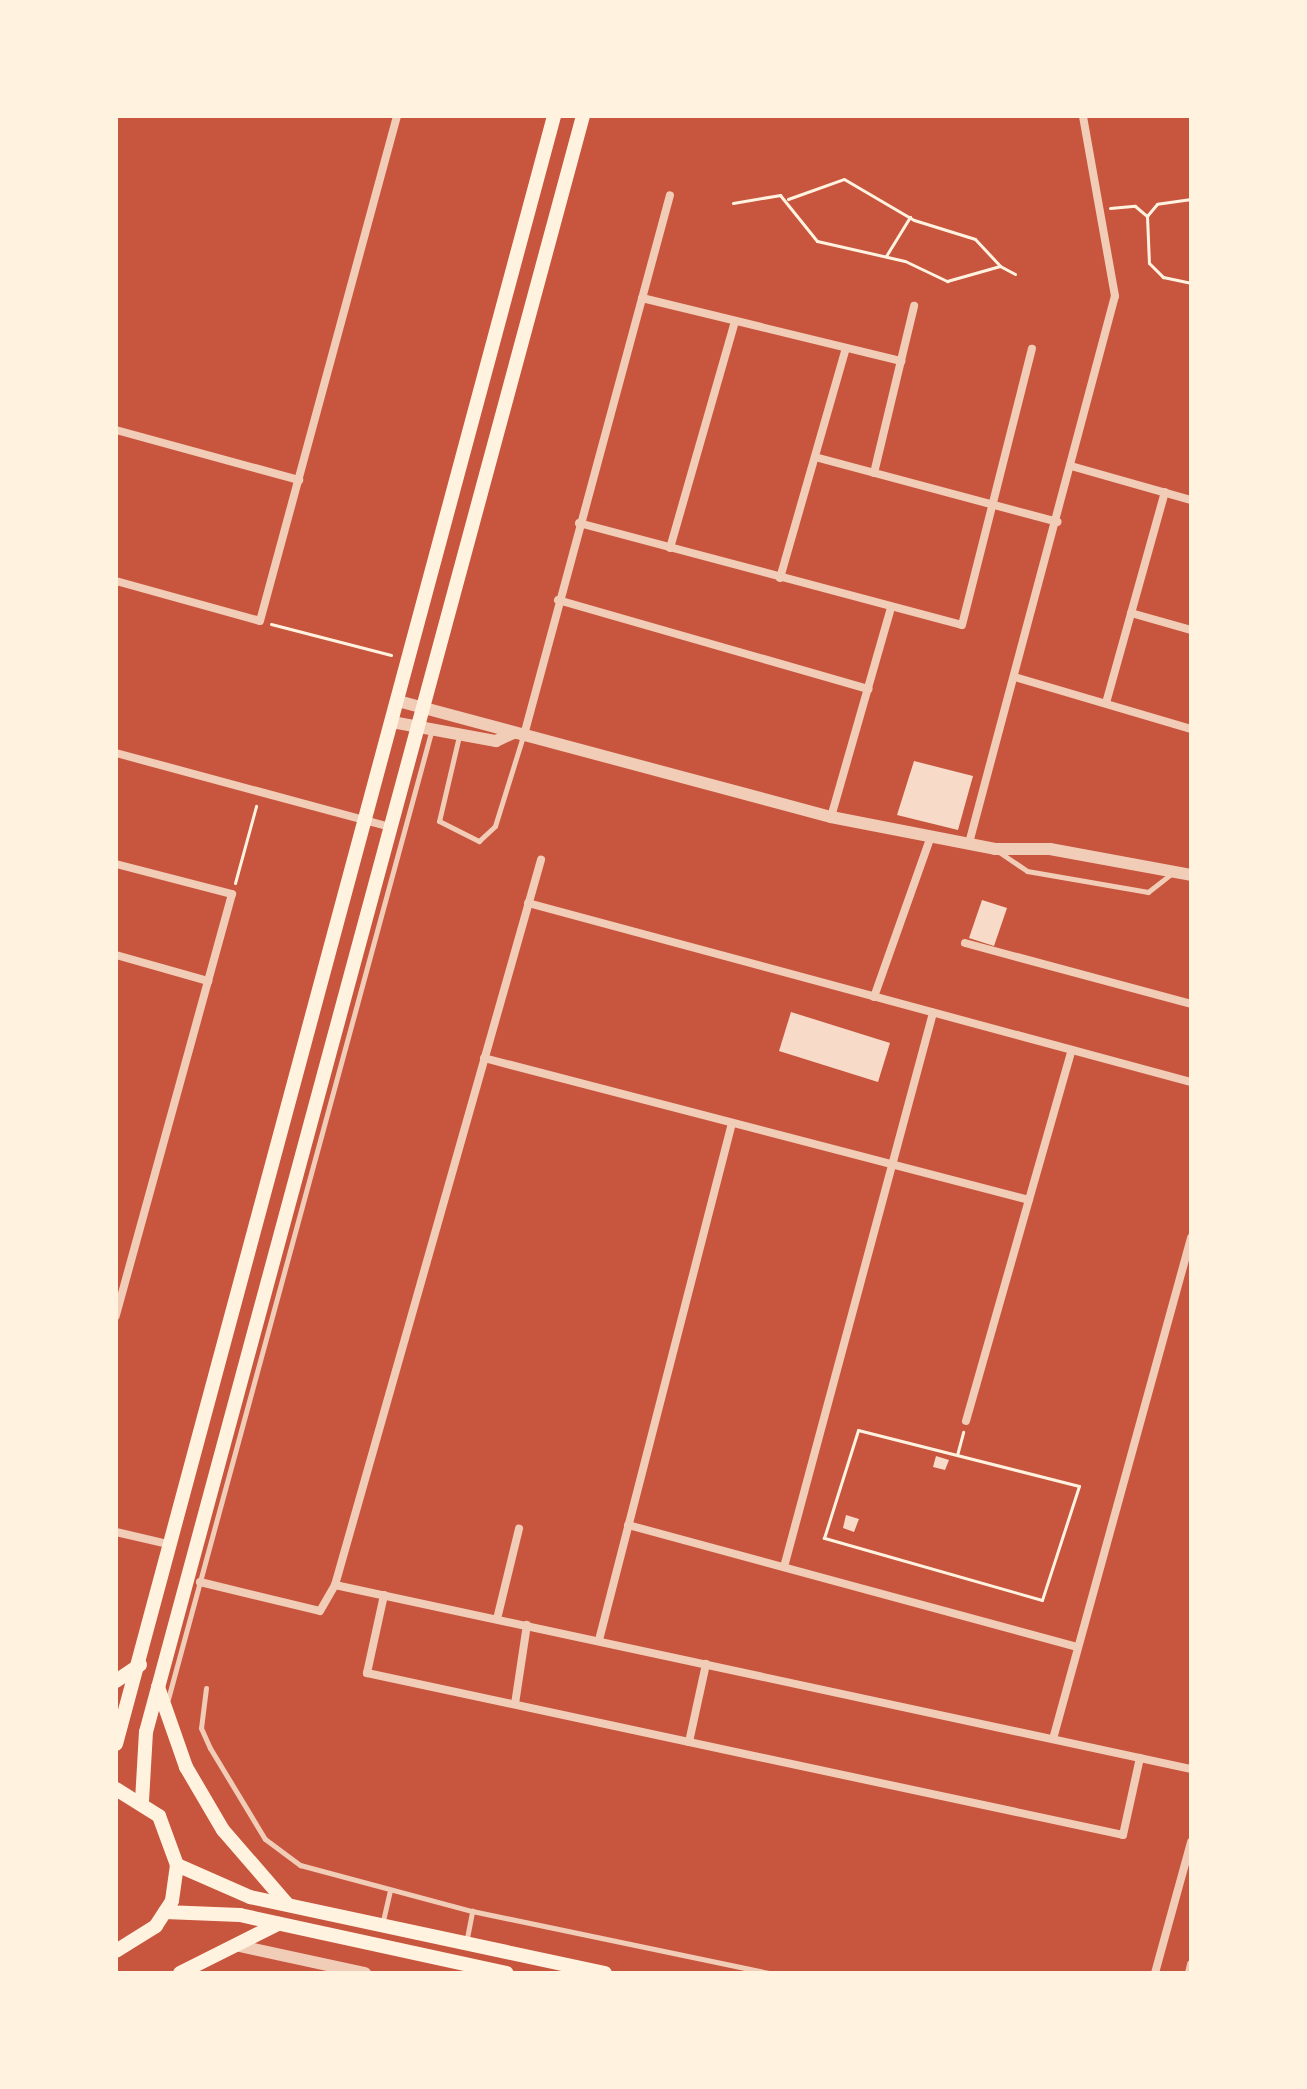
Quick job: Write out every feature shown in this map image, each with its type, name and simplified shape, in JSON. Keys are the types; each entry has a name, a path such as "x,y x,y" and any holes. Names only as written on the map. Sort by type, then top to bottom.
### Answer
{"main road":[{"path":"116,1744 140,1665 554,116"},
{"path":"142,1801 146,1732 187,1603 391,827 424,730 423,708 583,116"},
{"path":"116,1681 140,1665"},
{"path":"158,1687 186,1767 223,1830 287,1904"},
{"path":"116,1789 142,1801 168,1831 177,1865 165,1912 141,1940 116,1951"},
{"path":"177,1865 287,1904 605,1973"},
{"path":"165,1912 278,1923 507,1973"},
{"path":"180,1973 278,1923"}],"street":[{"path":"116,581 260,621 397,116"},
{"path":"969,843 1018,678 1115,296 1102,209 1083,116"},
{"path":"518,734 670,195"},
{"path":"642,298 901,361"},
{"path":"874,473 914,306"},
{"path":"670,548 735,321"},
{"path":"780,578 846,348"},
{"path":"579,523 962,625 1032,349"},
{"path":"116,430 299,480"},
{"path":"815,457 1057,522"},
{"path":"1071,466 1191,500"},
{"path":"1106,703 1165,492"},
{"path":"558,600 868,689"},
{"path":"831,817 891,608"},
{"path":"1131,613 1191,630"},
{"path":"1018,678 1191,729"},
{"path":"398,701 502,724 518,734 831,817 995,849 1050,849 1191,875"},
{"path":"392,722 496,741 518,734"},
{"path":"116,753 391,827"},
{"path":"874,997 931,836"},
{"path":"200,1582 320,1611 335,1585 541,860"},
{"path":"116,864 232,894 116,1316"},
{"path":"528,903 1191,1082"},
{"path":"965,943 1191,1004"},
{"path":"116,955 208,981"},
{"path":"784,1567 889,1164 933,1013"},
{"path":"966,1421 1072,1050"},
{"path":"484,1058 1029,1200"},
{"path":"599,1640 732,1123"},
{"path":"1053,1739 1191,1238"},
{"path":"628,1525 1078,1647"},
{"path":"497,1619 519,1529"},
{"path":"116,1532 172,1545"},
{"path":"335,1585 1191,1769"},
{"path":"384,1595 367,1673 1123,1835 1140,1758"},
{"path":"515,1704 527,1625"},
{"path":"689,1742 706,1664"},
{"path":"1155,1973 1191,1842"},
{"path":"233,1945 365,1973"},
{"path":"1189,1973 1191,1964"}],"lane":[{"path":"165,1708 187,1603 200,1582 424,730"},
{"path":"459,736 439,821 479,841 495,826 518,734"},
{"path":"995,849 1027,871 1148,892 1173,871"},
{"path":"206,1688 201,1728 265,1839 300,1865 472,1911 769,1973"},
{"path":"382,1925 390,1891"},
{"path":"466,1944 472,1911"}],"path":[{"path":"733,203 788,199 844,179 910,217 975,239 1000,266 1015,274"},
{"path":"788,199 792,216 817,241 886,256 947,281 1000,266"},
{"path":"1191,199 1157,204 1147,216 1149,263 1163,277 1191,283"},
{"path":"1102,209 1135,206 1147,216"},
{"path":"886,256 910,217"},
{"path":"260,621 409,659"},
{"path":"232,894 256,806"},
{"path":"957,1455 966,1421"},
{"path":"858,1430 957,1455 1079,1486 1042,1600 824,1538 858,1430"}],"building":[{"path":"914,761 973,776 958,830 897,815"},
{"path":"982,900 1007,908 994,946 969,938"},
{"path":"791,1012 890,1043 878,1082 779,1051"},
{"path":"936,1456 949,1460 945,1470 933,1467"},
{"path":"846,1515 859,1519 854,1532 843,1528"}]}
